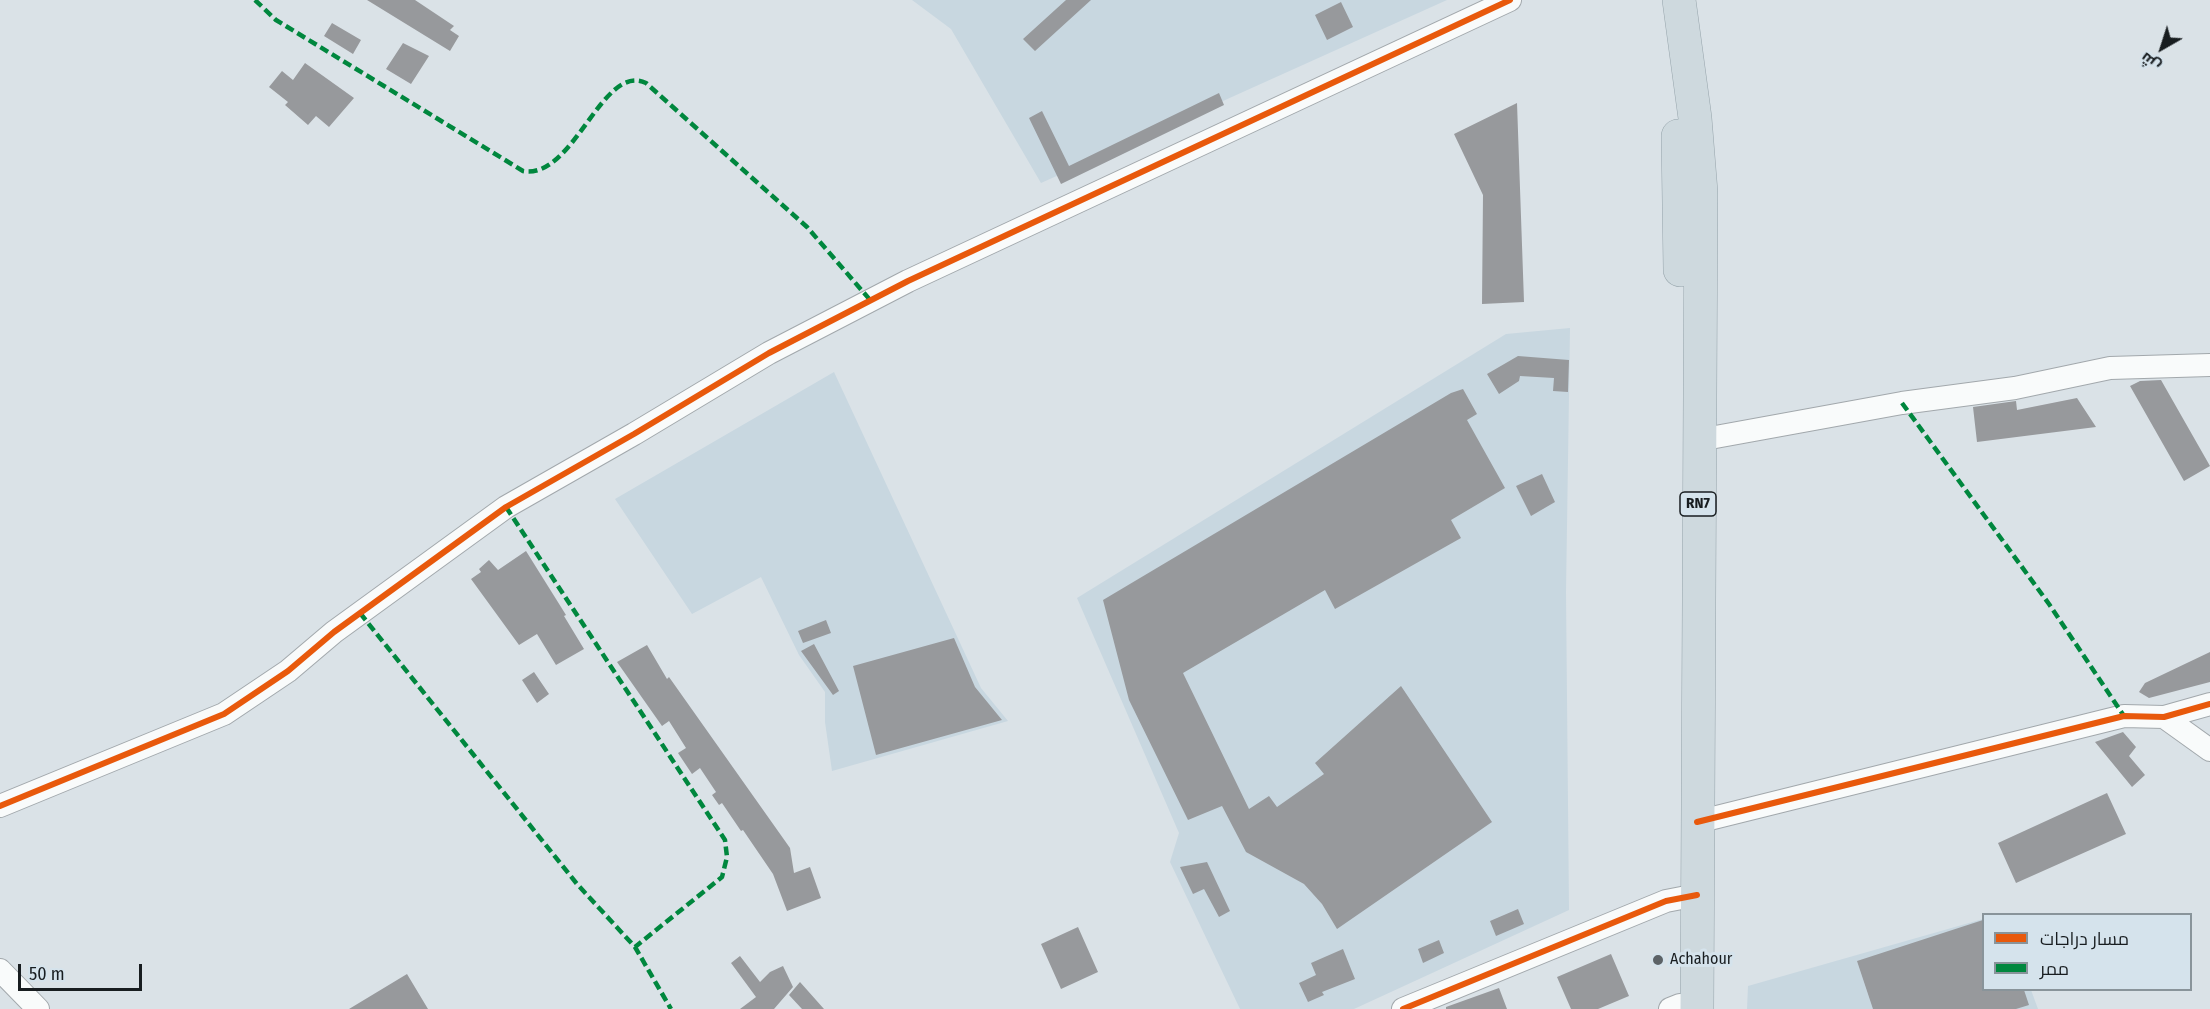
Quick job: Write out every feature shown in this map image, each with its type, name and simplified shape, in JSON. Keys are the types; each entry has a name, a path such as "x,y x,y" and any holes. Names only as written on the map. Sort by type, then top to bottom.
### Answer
{"highway":[{"name":"RN7","path":"1662,0 1678,119 1681,308 1677,576 1688,897"},
{"name":"RN7","path":"1679,0 1695,118 1701,192 1697,822 1688,897 1682,1008"}],"street":[{"path":"0,806 224,714 288,671 334,632 506,507 769,353 918,276 1467,8 1510,0"},
{"path":"1699,440 1902,403 2015,388 2110,368 2210,365"},
{"path":"1697,822 2124,716 2164,717 2210,704"},
{"path":"2164,717 2210,750"},
{"path":"1403,1009 1688,897"},
{"path":"0,970 38,1009"}],"shaded area":[{"path":"912,0 1447,0 1041,183 951,29"},
{"path":"1570,328 1566,592 1569,910 1354,1009 1240,1009 1170,862 1179,833 1077,598 1506,334"},
{"path":"834,372 981,688 1008,721 832,771 825,722 825,692 799,655 761,577 692,614 615,499"},
{"path":"1982,919 1982,991 2031,991 2038,1009 1747,1009 1748,986"}],"building":[{"path":"367,0 415,0 454,26 450,30 459,36 450,51"},
{"path":"1066,0 1091,0 1035,51 1023,39"},
{"path":"1341,2 1353,27 1327,40 1315,15"},
{"path":"332,23 361,40 353,54 324,36"},
{"path":"403,43 429,56 411,84 386,69"},
{"path":"305,63 354,98 329,127 316,116 308,125 285,105 288,102 269,87 282,71 293,80"},
{"path":"1219,93 1224,105 1061,184 1029,118 1042,111 1069,166"},
{"path":"1517,103 1524,302 1482,304 1483,195 1454,134"},
{"path":"1518,356 1569,360 1568,392 1553,391 1554,378 1520,376 1519,381 1499,394 1487,374"},
{"path":"2161,380 2210,466 2184,481 2130,386 2140,381"},
{"path":"1463,389 1477,414 1467,420 1505,488 1451,520 1461,538 1335,609 1325,590 1183,673 1249,809 1269,796 1277,807 1324,774 1315,763 1401,686 1492,822 1337,929 1322,904 1304,884 1246,852 1222,806 1188,820 1129,700 1103,600 1451,393"},
{"path":"2077,398 2096,427 1977,442 1973,407 2016,401 2017,410"},
{"path":"1542,474 1555,502 1531,516 1516,486"},
{"path":"526,551 566,615 564,616 584,649 556,665 537,634 519,645 471,579 481,572 479,569 489,560 498,570"},
{"path":"826,620 831,633 803,643 798,631"},
{"path":"954,638 975,687 1002,720 876,755 853,666"},
{"path":"814,644 839,691 833,695 801,651"},
{"path":"647,645 667,679 669,677 790,848 794,873 810,867 821,898 787,911 773,874 743,830 741,831 722,803 719,805 712,795 716,792 700,768 692,774 678,753 686,748 669,721 662,726 617,662"},
{"path":"2210,652 2210,682 2149,698 2139,692 2145,683"},
{"path":"534,672 549,694 537,703 522,680"},
{"path":"2123,732 2136,747 2129,756 2145,775 2132,787 2095,742"},
{"path":"2107,793 2126,834 2016,883 1998,843"},
{"path":"1207,862 1230,911 1219,917 1204,889 1193,894 1180,867"},
{"path":"1518,909 1524,924 1496,936 1490,921"},
{"path":"1982,920 1982,991 2024,991 2029,1005 2016,1009 1873,1009 1857,961"},
{"path":"1078,927 1098,972 1061,989 1041,944"},
{"path":"1439,940 1444,953 1423,963 1418,949"},
{"path":"1343,949 1355,979 1322,992 1324,995 1308,1002 1299,983 1316,975 1311,963"},
{"path":"1611,954 1629,996 1598,1009 1571,1009 1557,977"},
{"path":"740,956 760,982 770,972 783,966 793,987 774,1009 740,1009 756,997 731,963"},
{"path":"407,974 428,1009 349,1009"},
{"path":"800,982 824,1009 802,1009 789,995"},
{"path":"1499,988 1507,1009 1446,1009 1446,1007"}],"marked path":[{"path":"255,0 276,20 523,171 541,169 558,158 615,89 630,81 646,83 807,227 871,301"},
{"path":"1902,403 2049,604 2124,716"},
{"path":"506,507 725,840 727,857 722,877 635,947"},
{"path":"360,613 577,884 635,947 671,1009"}],"cycle path":[{"path":"0,806 224,714 288,671 334,632 506,507 769,353 908,281 1510,0"},
{"path":"1697,822 2124,716 2164,717 2210,704"},
{"path":"1403,1009 1666,901 1697,895"}],"place":[{"name":"Achahour","path":"1658,960"}]}
